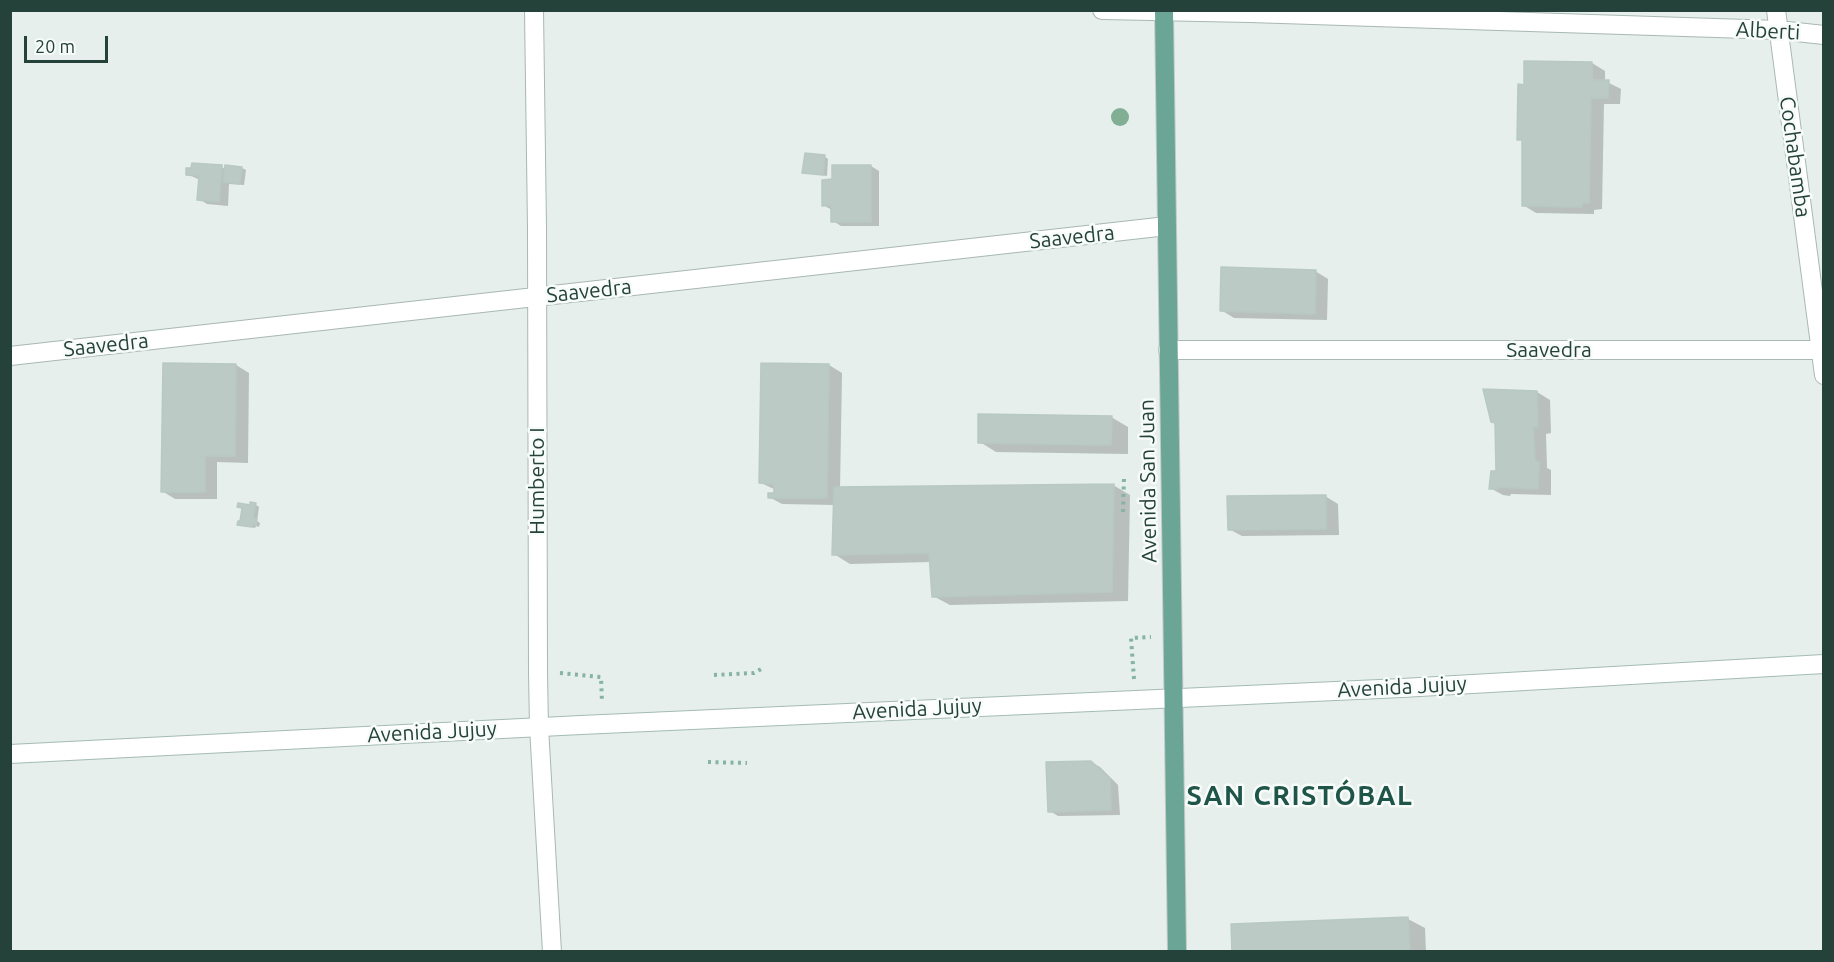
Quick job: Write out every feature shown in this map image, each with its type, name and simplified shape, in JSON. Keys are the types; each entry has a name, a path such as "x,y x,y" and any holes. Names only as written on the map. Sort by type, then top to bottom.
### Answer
{"main road":[{"name":"Avenida San Juan","path":"1164,11 1177,951"}],"street":[{"name":"Humberto I","path":"534,10 539,727 552,951"},
{"name":"Alberti","path":"1102,10 1778,30 1824,35"},
{"name":"Cochabamba","path":"1776,10 1824,375"},
{"name":"Saavedra","path":"10,356 1167,226"},
{"name":"Saavedra","path":"1168,350 1821,350"},
{"name":"Avenida Jujuy","path":"10,754 1135,698 1402,688 1824,664"}],"path":[{"path":"1123,512 1124,477"},
{"path":"1135,698 1131,638 1173,636"},
{"path":"714,675 754,673 763,668"},
{"path":"538,672 602,676"},
{"path":"708,762 747,763"}],"building":[{"path":"1524,61 1592,62 1592,80 1609,80 1608,98 1591,98 1589,203 1582,203 1582,207 1522,206 1522,140 1517,140 1518,84 1524,85"},
{"path":"805,153 825,155 823,175 802,173"},
{"path":"192,163 222,165 219,202 197,200 199,176 186,175 186,168 191,168"},
{"path":"225,165 242,167 240,184 223,182"},
{"path":"832,165 871,165 871,222 831,222 831,205 822,206 822,180 832,179"},
{"path":"1221,267 1316,270 1315,314 1220,311"},
{"path":"163,363 236,364 235,456 205,456 205,492 161,492"},
{"path":"761,363 829,364 827,498 768,498 768,493 774,493 774,484 759,483"},
{"path":"1483,389 1537,391 1538,427 1533,427 1535,461 1539,462 1538,489 1498,487 1498,489 1489,489 1491,471 1496,471 1495,423 1491,422"},
{"path":"978,414 1112,416 1111,445 978,443"},
{"path":"1114,484 1112,592 932,597 929,553 832,555 834,487"},
{"path":"1326,495 1326,529 1228,530 1227,496"},
{"path":"250,502 256,503 253,518 257,519 256,525 252,527 237,525 242,508 237,507 238,503 250,505"},
{"path":"1091,761 1110,779 1111,810 1048,812 1046,762"},
{"path":"1408,917 1410,952 1232,952 1231,924"}],"district":[{"name":"SAN CRISTÓBAL","path":"1300,796"}]}
